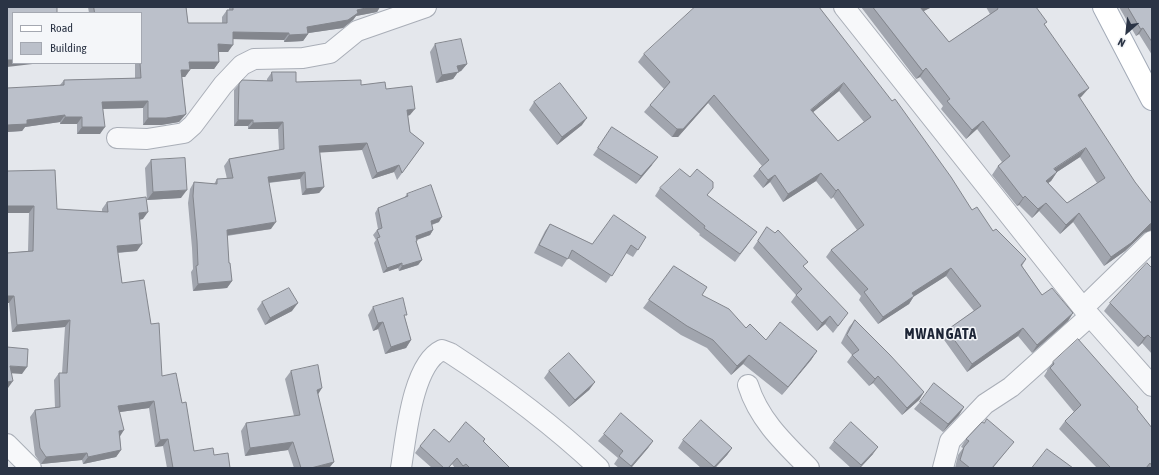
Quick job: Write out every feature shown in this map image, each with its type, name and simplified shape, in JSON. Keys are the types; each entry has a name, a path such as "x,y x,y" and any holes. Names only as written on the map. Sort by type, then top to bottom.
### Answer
{"main road":[{"path":"1104,7 1152,100"}],"street":[{"path":"117,138 147,139 184,134 193,125 223,85 242,65 258,58 303,58 330,53 357,31 426,7"},
{"path":"844,7 1087,312 1152,386"},
{"path":"943,468 950,441 985,404 1011,387 1087,312 1152,241"},
{"path":"401,468 414,394 426,366 436,353 442,350 450,353 498,384 540,416 600,468"},
{"path":"748,385 752,399 768,425 809,468"},
{"path":"7,444 31,468"}],"building":[{"path":"7,7 57,7 57,12 12,12 12,60 7,60"},
{"path":"94,7 186,7 188,23 227,23 227,10 233,10 233,7 370,7 357,10 358,13 348,20 307,27 308,34 289,35 289,33 233,32 233,45 218,44 219,62 189,62 190,70 181,70 186,114 184,115 166,118 148,118 148,101 102,102 105,127 82,127 82,117 65,117 65,115 27,120 27,124 7,125 7,88 64,85 64,80 141,78 142,12 95,12"},
{"path":"695,7 819,7 892,101 895,99 951,177 972,210 977,207 993,231 996,229 1026,259 1021,265 1042,295 1052,288 1073,313 1037,345 1023,328 972,364 947,330 981,306 951,268 912,293 914,296 883,317 864,292 868,289 831,250 864,225 838,189 836,191 821,173 788,194 775,175 768,180 759,169 769,160 714,95 683,129 677,129 650,105 670,82 644,54","holes":["844,83 871,117 838,141 811,110"]},
{"path":"873,7 920,7 949,42 998,9 997,7 1036,7 1047,22 1044,24 1089,88 1078,95 1135,182 1152,204 1152,223 1131,243 1111,257 1079,213 1066,225 1046,203 1038,209 1025,196 1023,198 998,166 1010,156 983,121 972,130 947,101 950,99 926,68 923,71","holes":["1086,148 1105,178 1067,203 1046,181 1057,172 1054,169"]},
{"path":"1128,7 1152,7 1152,42 1143,28 1141,29"},
{"path":"461,39 467,64 457,66 459,72 442,75 435,44"},
{"path":"272,72 296,72 296,82 361,80 361,85 385,82 386,89 412,86 415,109 407,110 410,132 424,143 402,173 399,165 377,173 367,143 319,146 324,187 306,189 305,172 268,177 276,222 227,230 229,263 232,281 198,284 196,266 198,265 197,241 193,196 194,182 217,184 217,179 233,178 229,159 284,149 283,122 253,123 253,120 238,120 239,84 242,80 272,81"},
{"path":"560,83 587,118 562,137 534,102"},
{"path":"612,127 658,157 641,176 598,148"},
{"path":"185,158 187,190 153,192 151,160"},
{"path":"680,169 690,177 697,169 713,182 713,188 707,195 757,232 740,254 704,228 705,226 660,188"},
{"path":"55,170 57,209 108,212 107,202 146,197 148,212 139,213 142,244 117,246 122,283 144,280 151,324 159,323 162,376 176,373 182,403 186,402 194,451 213,448 214,455 228,453 230,468 173,468 168,439 160,440 154,401 118,406 124,430 119,431 121,450 88,457 87,453 46,457 40,448 35,410 60,407 59,373 67,373 70,320 17,325 14,296 7,296 7,253 33,251 34,206 7,206 7,171"},
{"path":"431,185 442,217 431,221 433,230 416,236 416,241 422,260 402,266 402,263 387,268 377,238 380,237 377,230 382,228 378,208 408,196 407,194"},
{"path":"614,215 646,237 638,250 631,245 612,276 572,250 568,259 539,245 550,224 592,244"},
{"path":"767,227 775,233 778,230 808,262 803,266 848,313 838,326 830,316 822,323 796,295 802,289 758,241"},
{"path":"1147,263 1152,267 1152,339 1148,335 1144,338 1110,303"},
{"path":"674,266 707,287 702,295 729,309 746,328 750,324 766,340 780,322 817,351 788,387 749,355 737,366 713,340 687,326 649,300"},
{"path":"289,288 298,303 270,318 262,302"},
{"path":"403,298 407,315 404,315 411,340 391,347 383,322 378,323 373,307"},
{"path":"855,320 924,392 907,408 878,376 875,379 852,355 859,350 847,335"},
{"path":"1078,339 1138,407 1137,409 1152,428 1152,466 1150,463 1146,468 1111,468 1065,421 1081,405 1050,368 1054,364 1053,362"},
{"path":"7,347 28,349 27,367 10,366 13,381 7,382"},
{"path":"569,353 595,382 575,400 549,371"},
{"path":"318,365 322,388 317,390 334,462 311,468 301,468 293,442 250,448 246,423 300,415 291,371"},
{"path":"934,383 964,407 948,424 920,402"},
{"path":"621,413 653,441 631,466 619,456 623,451 604,434"},
{"path":"987,419 1014,442 992,468 970,468 960,460 964,447 969,441 966,439 982,422 984,423"},
{"path":"701,420 732,448 714,467 683,440"},
{"path":"466,422 485,439 483,441 510,468 470,468 466,464 463,466 457,458 448,468 444,468 420,446 434,429 449,442"},
{"path":"851,422 878,447 861,465 834,441"},
{"path":"1047,449 1073,468 1032,468"}],"district":[{"name":"MWANGATA","path":"941,334"}]}
